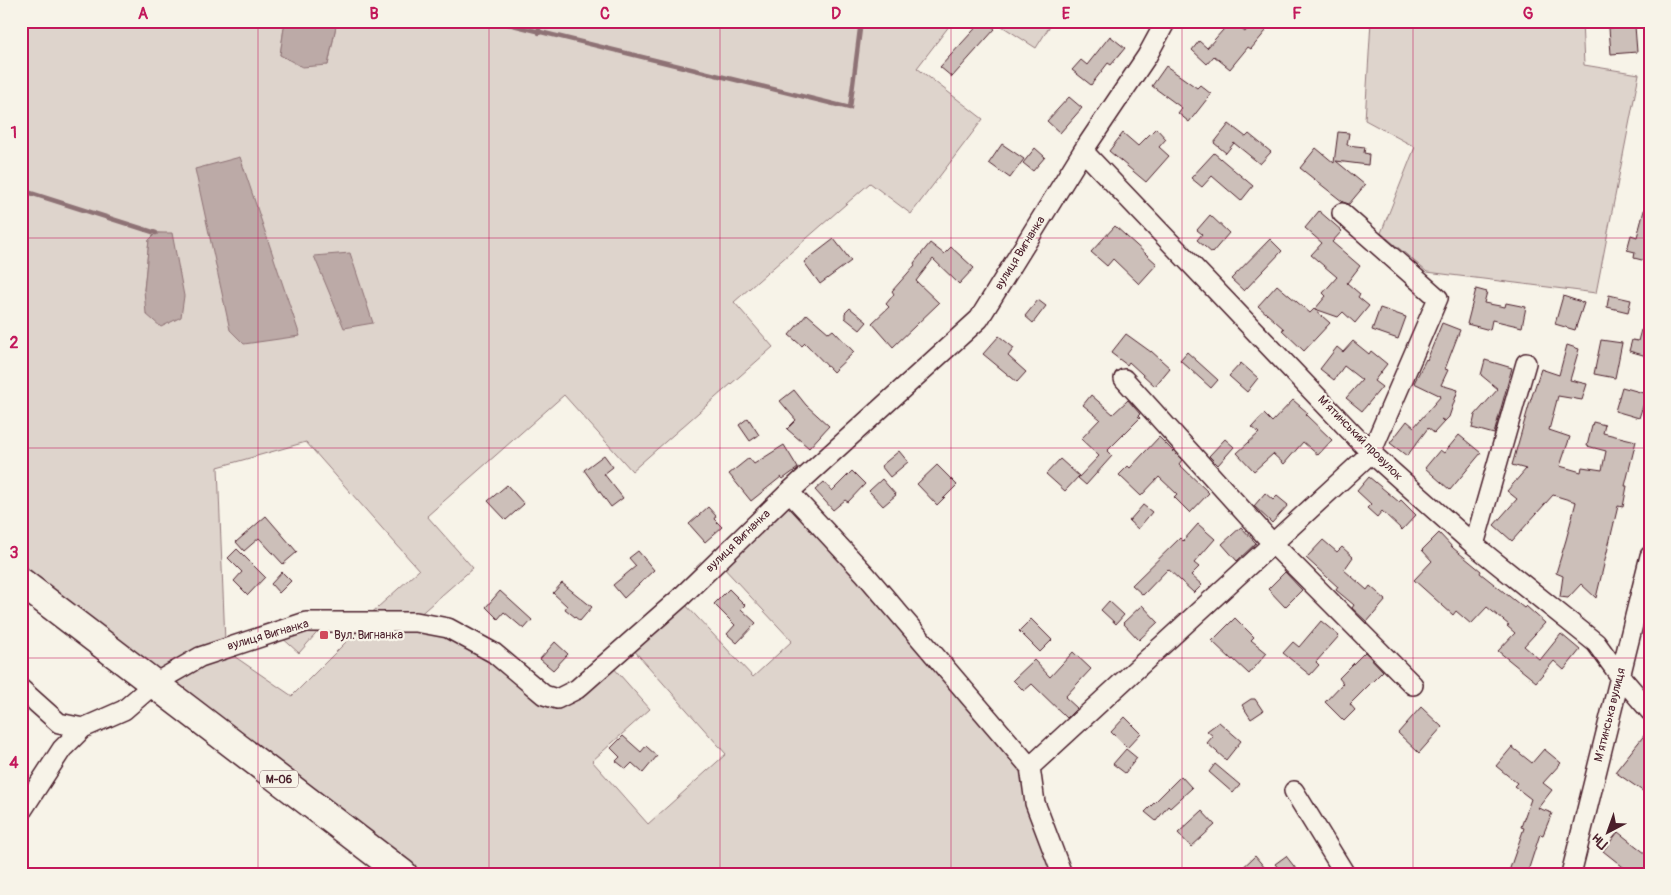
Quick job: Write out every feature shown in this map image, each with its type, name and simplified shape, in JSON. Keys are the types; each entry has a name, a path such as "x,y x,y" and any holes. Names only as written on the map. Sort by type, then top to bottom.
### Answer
{"highway":[{"name":"М-06","path":"21,582 403,874"}],"street":[{"name":"вулиця Вигнанка","path":"83,728 124,710 155,683 200,657 306,622 416,622 448,628 494,653 544,695 557,699 577,689 680,598 789,492 978,319 1083,151 1147,56 1166,21"},
{"name":"Мʼятинський провулок","path":"1083,151 1371,453 1474,545 1596,642 1620,676 1650,711"},
{"path":"1030,768 1371,453 1438,298 1342,213"},
{"path":"1474,545 1526,363"},
{"path":"1124,379 1273,544 1413,685"},
{"path":"789,492 865,574 1030,768 1035,803 1062,874"},
{"name":"Мʼятинська вулиця","path":"1571,874 1650,556"},
{"path":"21,688 59,723 83,728"},
{"path":"21,812 62,749 83,728"},
{"path":"1294,790 1345,874"}],"shaded area":[{"path":"21,21 285,21 280,55 328,65 337,21 953,21 917,68 983,119 911,214 870,183 734,302 773,347 632,471 564,395 427,516 473,568 417,617 367,617 419,570 306,442 218,467 225,642 161,674 21,568","holes":["156,233 172,234 144,290 149,240"]},
{"path":"285,21 337,21 328,65 302,67 280,55"},
{"path":"994,21 1053,21 1036,48"},
{"path":"1371,21 1582,21 1584,65 1639,74 1596,293 1427,272 1381,233 1415,147 1365,120"},
{"path":"240,157 300,336 244,344 230,330 195,169"},
{"path":"156,233 172,233 184,296 181,317 161,327 146,314 144,290 149,240"},
{"path":"350,253 373,323 344,328 314,256"},
{"path":"789,500 1025,770 1057,874 422,874 170,681 228,652 292,696 361,627 446,633 491,657 541,700 612,666 650,709 592,761 648,824 726,754 632,648 683,602 753,677 792,641 721,565"},
{"path":"322,627 299,653 280,636"}],"building":[{"path":"982,21 986,21 995,29 952,77 940,67"},
{"path":"1231,21 1245,32 1254,21 1266,31 1251,49 1248,47 1230,69 1214,56 1207,64 1192,50 1199,41 1207,48"},
{"path":"1635,26 1637,52 1611,54 1609,28"},
{"path":"1110,36 1125,48 1111,65 1108,63 1091,85 1072,70 1081,60 1087,65"},
{"path":"1166,66 1197,88 1200,85 1211,94 1189,122 1178,113 1182,108 1152,86"},
{"path":"1069,97 1082,108 1060,133 1047,121"},
{"path":"1229,124 1246,137 1249,134 1271,152 1260,164 1234,143 1226,153 1214,143"},
{"path":"1156,128 1166,139 1159,147 1169,156 1146,182 1109,151 1123,133 1138,146"},
{"path":"1338,132 1349,133 1347,145 1365,147 1364,153 1369,154 1368,165 1336,161 1365,185 1349,204 1343,202 1300,168 1316,148 1334,163"},
{"path":"1002,144 1024,159 1010,178 989,163"},
{"path":"1035,148 1045,157 1033,171 1023,163"},
{"path":"1214,153 1253,186 1241,201 1212,176 1202,187 1191,178"},
{"path":"1646,203 1650,204 1650,262 1634,258 1635,252 1627,250 1631,235 1637,237"},
{"path":"1319,211 1342,231 1332,242 1360,266 1347,283 1360,294 1358,297 1369,306 1355,323 1343,312 1338,317 1315,309 1326,296 1323,293 1337,277 1311,255 1322,243 1305,228"},
{"path":"1210,215 1229,233 1212,253 1197,240 1202,234 1197,230"},
{"path":"1115,226 1157,264 1139,284 1113,259 1107,266 1091,252"},
{"path":"834,239 851,261 820,284 804,262"},
{"path":"1270,239 1282,251 1244,291 1231,279"},
{"path":"930,243 944,254 951,247 974,268 959,284 933,259 916,281 939,303 893,347 872,323 889,307 886,304 894,294 892,291 915,265 914,263"},
{"path":"1277,285 1310,313 1314,309 1330,323 1304,351 1282,330 1284,329 1258,306"},
{"path":"1476,289 1487,292 1484,303 1505,307 1506,303 1526,307 1522,327 1492,320 1490,330 1467,324"},
{"path":"1609,295 1631,300 1628,312 1607,307"},
{"path":"1563,296 1584,303 1575,330 1555,324"},
{"path":"1038,300 1046,306 1033,323 1025,316"},
{"path":"850,308 867,322 860,330 845,318 845,313"},
{"path":"1380,308 1406,317 1398,339 1372,330"},
{"path":"807,314 829,333 833,330 854,352 833,372 805,343 802,346 789,335"},
{"path":"1442,323 1460,330 1445,369 1448,370 1441,385 1458,390 1449,417 1445,421 1441,419 1444,422 1434,433 1428,428 1407,456 1390,443 1407,421 1414,427 1441,396 1414,383 1427,360"},
{"path":"1641,330 1650,332 1650,357 1629,351 1632,340 1638,341"},
{"path":"1126,334 1151,351 1170,368 1155,386 1129,362 1127,365 1111,353"},
{"path":"999,336 1014,348 1008,356 1026,372 1017,382 983,354"},
{"path":"1601,340 1622,343 1615,378 1594,374"},
{"path":"1353,341 1369,354 1371,351 1387,364 1374,381 1382,387 1362,411 1346,398 1362,380 1344,366 1334,380 1320,369 1337,347 1343,352"},
{"path":"1567,345 1579,349 1570,380 1587,384 1582,400 1558,396 1549,430 1570,437 1560,466 1581,472 1582,467 1602,470 1606,451 1587,446 1593,422 1605,425 1603,433 1636,441 1625,486 1627,486 1623,507 1618,506 1596,598 1581,584 1568,598 1560,597 1563,576 1556,573 1576,502 1553,495 1512,541 1494,525 1517,499 1507,491 1526,469 1512,465 1541,369 1559,375"},
{"path":"1187,352 1218,380 1211,388 1180,360"},
{"path":"1485,360 1512,368 1494,434 1472,428 1475,415 1498,389 1481,375"},
{"path":"1241,363 1258,378 1247,392 1229,376"},
{"path":"1622,387 1647,394 1639,418 1615,411"},
{"path":"794,390 806,405 829,426 809,448 787,429 796,420 780,401"},
{"path":"1091,395 1113,414 1128,400 1140,414 1138,416 1140,418 1107,451 1112,456 1086,485 1078,478 1099,456 1081,439 1100,419 1083,405"},
{"path":"1293,400 1308,413 1306,415 1332,440 1318,455 1303,442 1284,464 1273,454 1254,471 1237,453 1259,433 1252,427 1264,414 1272,422"},
{"path":"748,418 759,435 750,441 739,425"},
{"path":"1459,435 1481,453 1450,490 1425,468 1440,450 1444,453"},
{"path":"1159,437 1182,460 1179,464 1209,493 1190,513 1174,497 1177,494 1159,477 1141,496 1119,475 1128,466 1130,468"},
{"path":"1225,439 1234,447 1218,465 1209,456"},
{"path":"784,445 798,468 783,479 781,477 751,501 729,474 749,458 754,464"},
{"path":"899,451 908,462 890,477 881,466"},
{"path":"604,455 613,467 604,474 623,498 611,507 584,470"},
{"path":"1060,459 1079,476 1065,491 1046,474"},
{"path":"937,465 957,485 937,505 917,484"},
{"path":"852,471 865,484 848,502 845,500 833,510 815,490 824,482 832,491"},
{"path":"1369,477 1399,502 1401,500 1416,515 1402,530 1382,511 1377,517 1367,508 1371,504 1357,491"},
{"path":"882,479 896,495 883,506 869,491"},
{"path":"507,485 524,504 506,520 488,501"},
{"path":"1265,493 1273,500 1277,496 1288,505 1272,523 1254,506"},
{"path":"1143,505 1152,512 1138,529 1129,521"},
{"path":"708,507 716,516 714,519 722,527 705,542 689,524"},
{"path":"266,516 297,552 283,564 259,538 244,551 236,542"},
{"path":"1198,524 1215,539 1194,563 1199,567 1191,575 1202,585 1194,593 1168,569 1143,595 1132,585 1180,538 1183,541"},
{"path":"1241,527 1256,543 1237,561 1222,544"},
{"path":"1439,533 1453,548 1481,571 1480,573 1524,608 1526,606 1545,623 1524,646 1540,660 1561,634 1580,650 1564,670 1554,661 1536,682 1498,651 1515,633 1507,626 1509,625 1487,607 1471,624 1456,611 1453,615 1414,580 1432,561 1422,550"},
{"path":"1323,540 1337,552 1342,547 1353,557 1344,570 1367,590 1370,586 1386,600 1367,622 1352,608 1354,605 1336,590 1338,587 1306,558"},
{"path":"237,549 265,577 248,595 234,581 242,572 228,558"},
{"path":"638,551 654,570 624,598 613,585 636,566 629,558"},
{"path":"282,572 291,581 279,593 271,584"},
{"path":"1285,572 1302,590 1285,607 1268,589"},
{"path":"562,583 592,607 580,621 565,609 567,606 553,593"},
{"path":"729,589 745,605 741,609 756,623 737,643 727,634 735,625 714,604"},
{"path":"500,591 532,620 524,629 504,612 498,619 486,607"},
{"path":"1109,601 1124,615 1116,624 1101,610"},
{"path":"1142,605 1158,622 1139,640 1123,623"},
{"path":"1235,618 1254,637 1251,640 1267,653 1249,674 1212,641"},
{"path":"1031,619 1052,640 1040,652 1019,631"},
{"path":"1321,621 1339,636 1316,662 1319,665 1310,675 1283,653 1293,642 1299,647"},
{"path":"555,642 568,654 553,670 540,659"},
{"path":"1073,652 1091,669 1065,697 1077,708 1067,718 1032,684 1024,691 1013,680 1034,660 1050,677"},
{"path":"1365,652 1383,671 1350,704 1355,710 1344,721 1325,702 1343,683 1339,678"},
{"path":"1251,699 1255,699 1263,711 1251,719 1242,705"},
{"path":"1421,707 1442,727 1419,753 1398,733"},
{"path":"1125,717 1141,733 1127,748 1111,732"},
{"path":"1219,722 1241,741 1226,760 1207,743 1213,736 1207,731"},
{"path":"1650,728 1650,796 1615,772"},
{"path":"623,736 641,752 646,746 657,756 643,773 632,763 626,769 616,761 620,757 611,748"},
{"path":"1512,747 1532,763 1544,749 1561,763 1543,783 1552,790 1538,808 1552,813 1543,835 1540,834 1527,874 1508,874 1524,828 1521,827 1531,799 1514,786 1517,783 1496,766"},
{"path":"1126,749 1137,758 1125,773 1113,764"},
{"path":"1215,764 1240,785 1233,793 1209,772"},
{"path":"1181,776 1192,788 1170,808 1168,806 1156,821 1145,812"},
{"path":"1202,811 1215,825 1191,847 1178,833"},
{"path":"1618,832 1650,857 1650,874 1632,874 1603,851"},
{"path":"1255,856 1270,874 1236,874"},
{"path":"1286,856 1300,874 1283,874 1275,864"}],"waterway":[{"path":"496,21 850,108 861,21"},
{"path":"539,21 539,33"},
{"path":"21,190 156,233"}],"place":[{"name":"Вул. Вигнанка","path":"324,635"}]}
